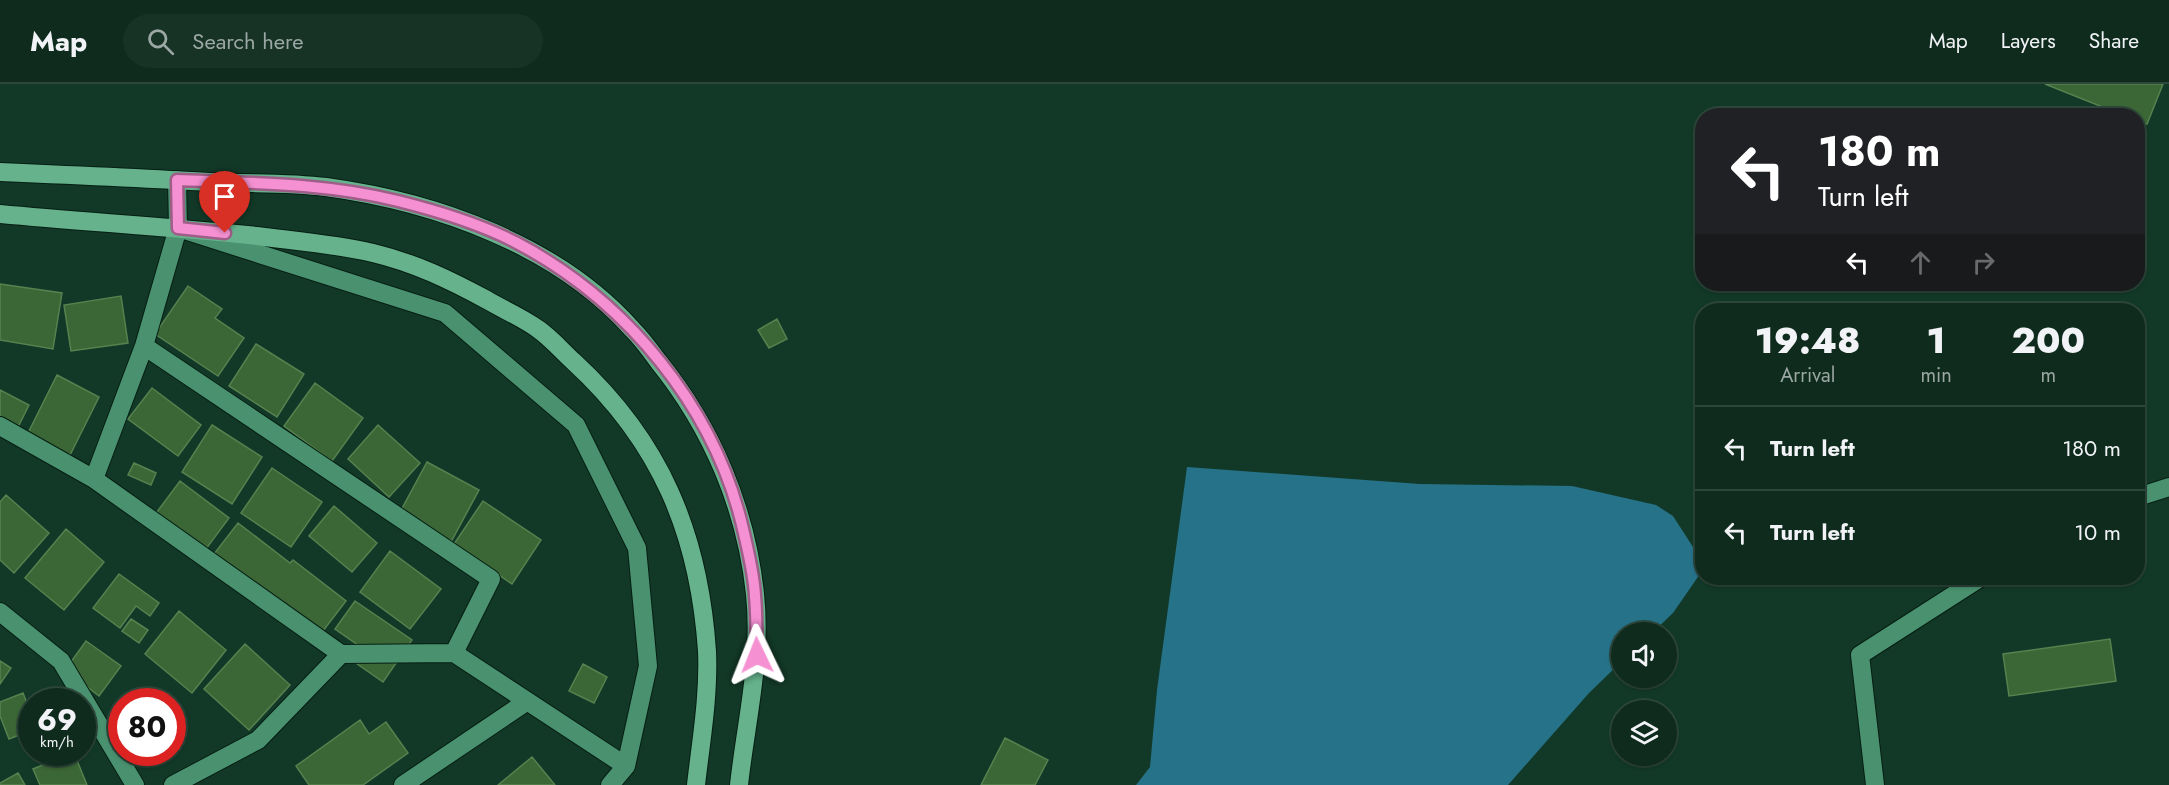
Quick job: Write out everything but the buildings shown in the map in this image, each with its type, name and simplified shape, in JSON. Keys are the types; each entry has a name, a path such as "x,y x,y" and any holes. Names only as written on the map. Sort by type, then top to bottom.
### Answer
{"highway":[{"path":"0,172 325,187 397,201 455,217 516,242 582,285 632,328 675,381 704,427 727,477 743,528 755,594 757,655 739,785"},
{"path":"0,214 178,228 320,243 373,253 408,262 446,278 539,329 594,381 640,436 665,479 677,506 701,604 706,652 707,681 696,785"}],"street":[{"path":"94,479 144,346 178,228 177,180"},
{"path":"178,228 446,313 576,425 637,548 648,666 626,766 610,785"},
{"path":"144,346 491,579 454,653"},
{"path":"0,426 94,479 341,654 454,653 626,766"},
{"path":"2145,495 2169,487"},
{"path":"1875,785 1860,655 1969,585"},
{"path":"0,612 61,661 135,785"},
{"path":"173,785 258,740 341,654"},
{"path":"403,785 526,702"}],"water":[{"path":"1187,467 1420,484 1572,486 1656,505 1673,516 1695,550 1695,581 1673,613 1664,622 1611,622 1611,672 1589,693 1508,785 1136,785 1150,767 1157,690"}],"route":[{"path":"225,233 178,228 177,180 325,187 397,201 455,217 516,242 548,261 606,303 632,328 675,381 704,427 727,477 743,528 755,594 757,655"}]}
